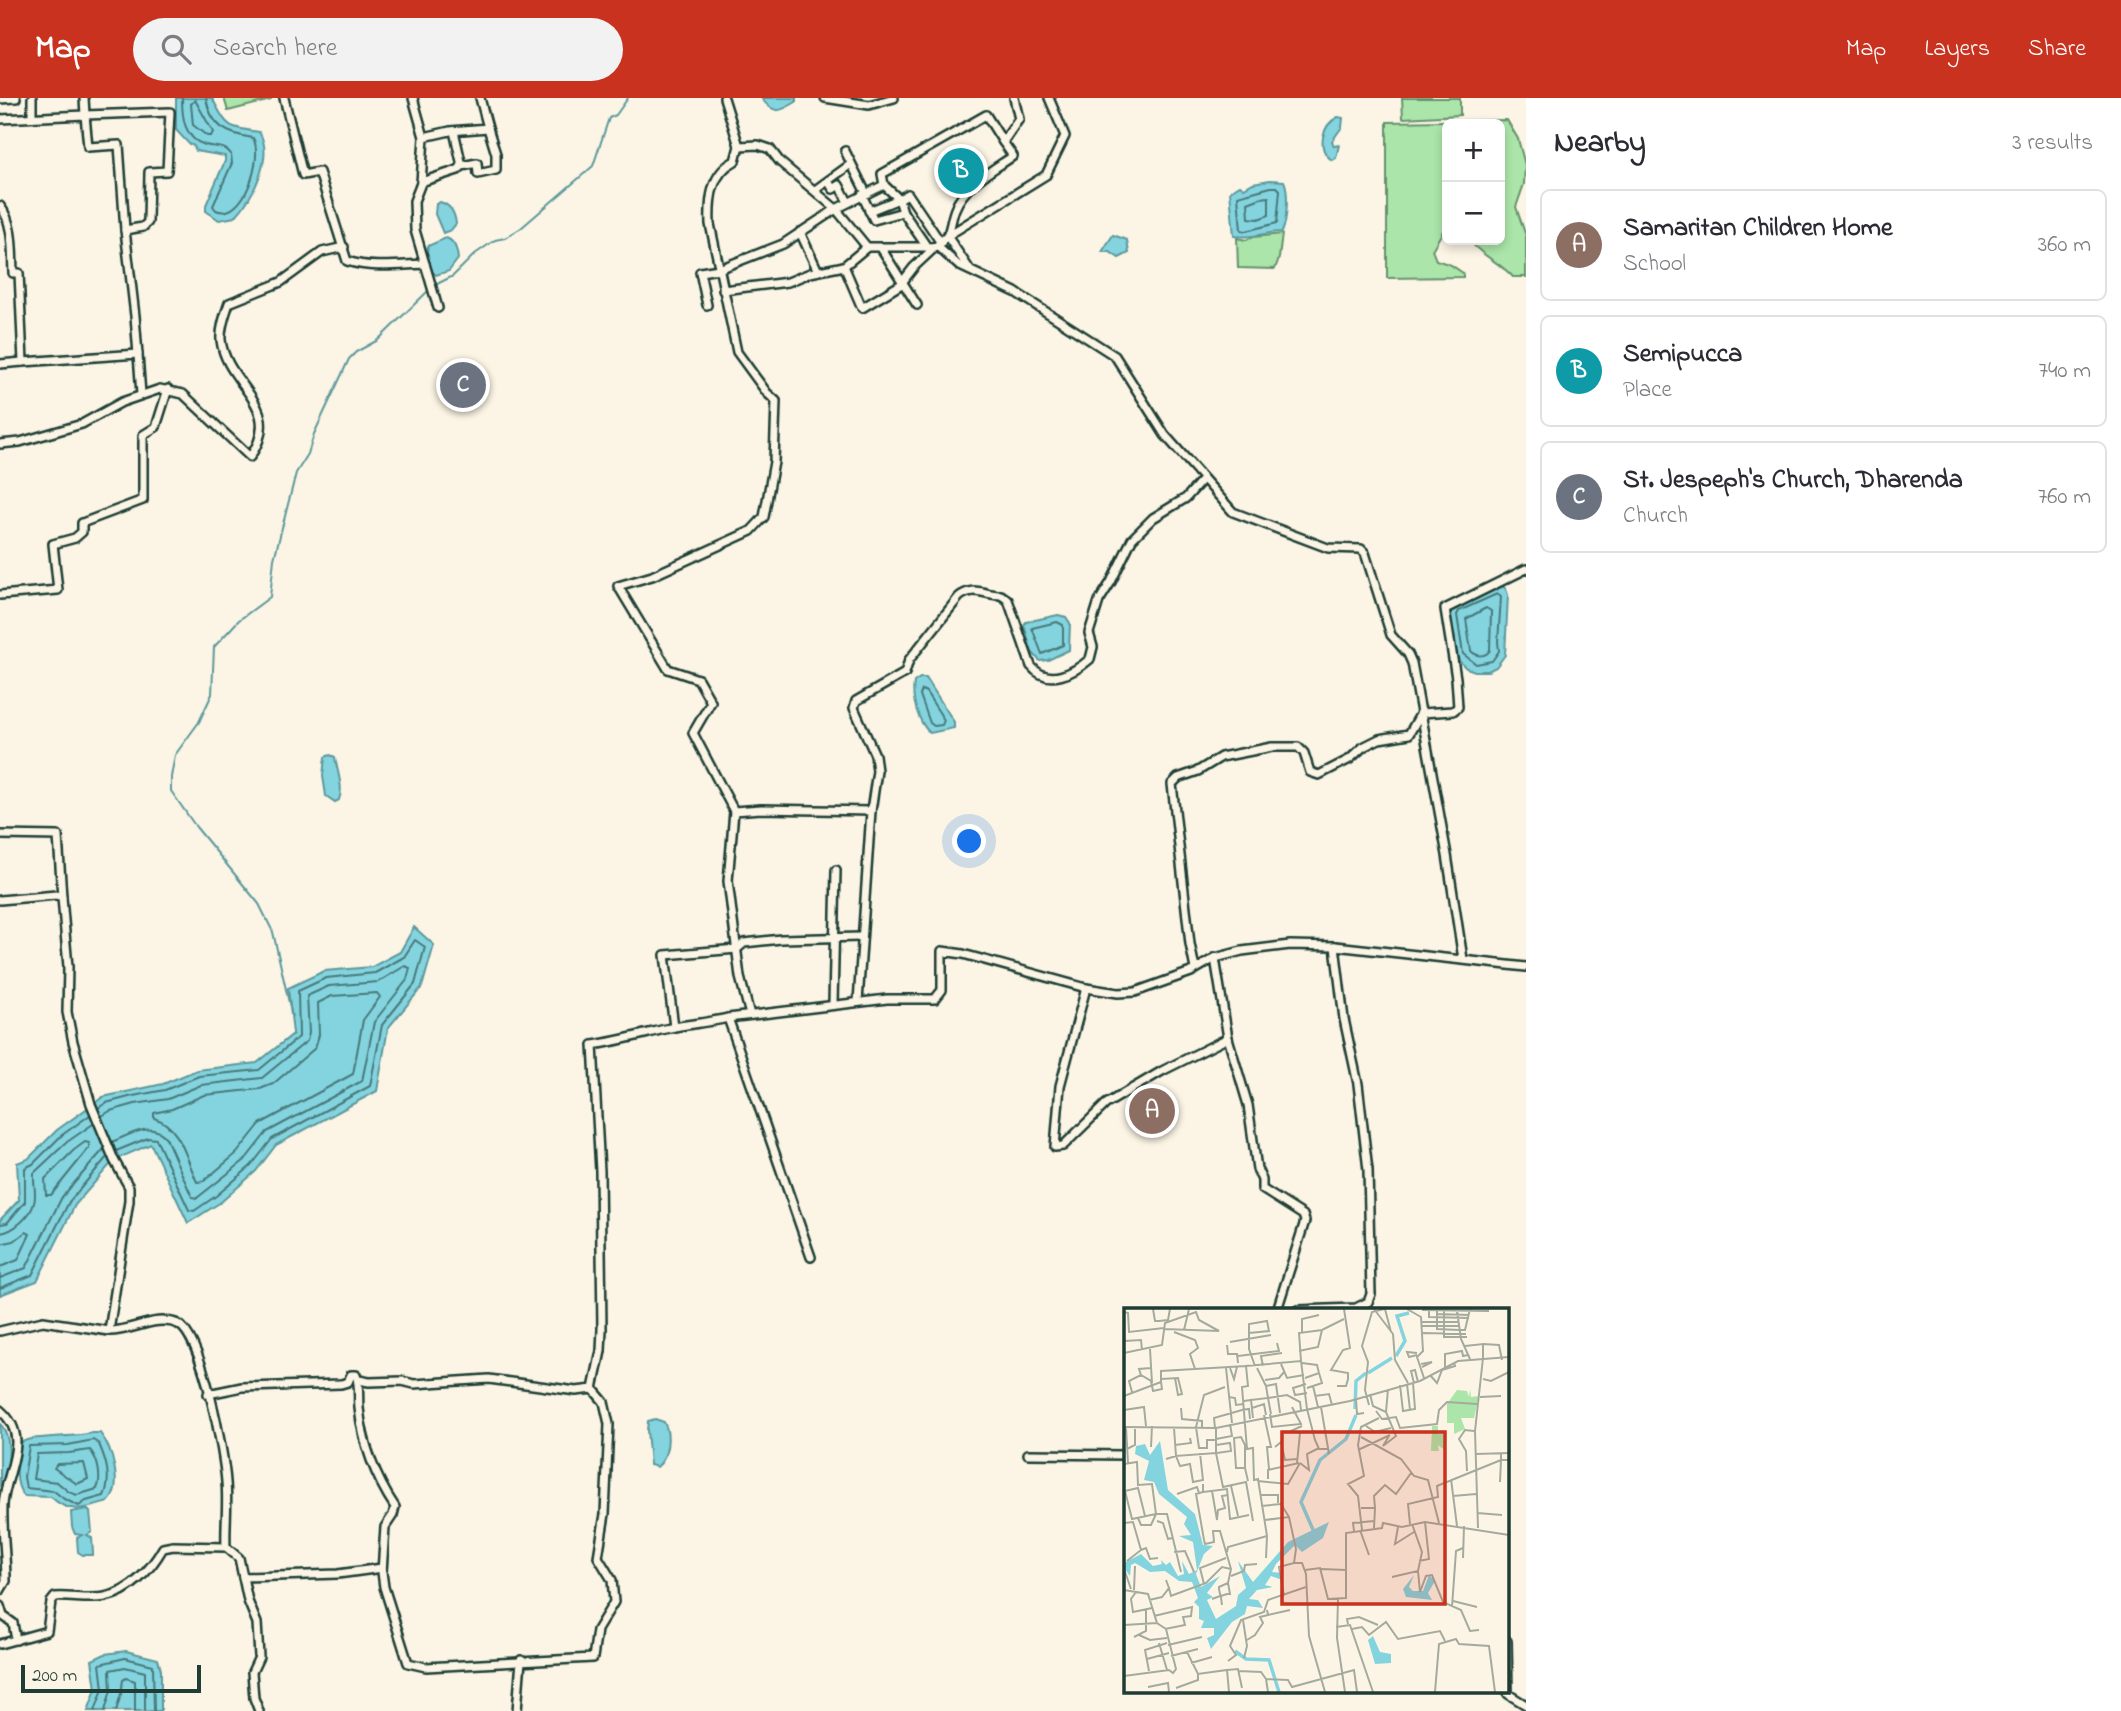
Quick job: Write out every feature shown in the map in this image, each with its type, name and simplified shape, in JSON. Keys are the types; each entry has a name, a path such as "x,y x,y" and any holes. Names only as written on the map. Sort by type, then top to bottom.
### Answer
{"street":[{"path":"0,99 16,98"},
{"path":"32,98 32,117"},
{"path":"83,98 88,147 119,145 141,394"},
{"path":"284,98 303,176 319,172 347,261 360,265 425,264"},
{"path":"413,98 424,137 421,182 414,201 415,230 438,308"},
{"path":"421,182 477,163 478,174 496,170 496,155 480,98"},
{"path":"724,98 739,146 735,160 726,165 713,183 709,206 710,224 737,352 766,393 776,401 774,462 765,517 751,531 652,576 618,586 668,669 698,679 711,702 693,733 734,811 728,881 740,977 750,1015"},
{"path":"825,98 869,105 894,98"},
{"path":"1003,142 1019,119 1014,98"},
{"path":"844,266 862,308 903,282 914,267 942,242 1046,175 1065,136 1049,98"},
{"path":"0,119 170,112 167,171 149,172 148,222 143,227 125,230"},
{"path":"723,290 788,282 818,271 844,266 867,247 927,247 942,242 951,228 955,208 974,184 1013,156 986,115 882,174 884,186 899,200 903,212 927,247"},
{"path":"424,137 488,128"},
{"path":"454,131 463,166"},
{"path":"739,146 758,145 770,149 780,162 836,209 867,247"},
{"path":"845,151 874,220 903,212"},
{"path":"815,190 852,164"},
{"path":"828,181 833,189 839,185 848,202"},
{"path":"707,305 700,272 719,269 783,244 848,202 884,186"},
{"path":"869,211 908,194 958,265 1015,292 1115,356 1165,435 1233,512 1328,548 1361,549 1365,553 1391,635 1411,659 1463,959"},
{"path":"0,206 4,210 11,239 13,273 19,274 23,362"},
{"path":"800,232 818,271"},
{"path":"942,242 971,271"},
{"path":"0,444 20,442 82,424 141,394 168,389 183,394 250,457 257,447 261,424 259,407 223,348 222,328 229,303 281,282 322,252 344,247"},
{"path":"881,248 917,305"},
{"path":"0,364 138,354"},
{"path":"0,595 58,590 53,544 75,538 82,532 82,523 143,500 143,435 156,427 168,389"},
{"path":"858,1002 871,811 877,771 875,755 854,708 856,701 905,673 909,660 959,597 968,590 1000,595 1008,600 1031,666 1044,675 1064,677 1090,659 1093,647 1089,633 1098,601 1111,582 1132,539 1153,518 1186,498 1203,479"},
{"path":"1421,713 1453,711 1458,707 1445,609 1526,569"},
{"path":"1195,969 1172,784 1178,778 1198,771 1221,757 1272,747 1298,747 1304,753 1310,772 1319,775 1350,759 1363,747 1379,739 1409,734 1421,713"},
{"path":"734,811 871,811"},
{"path":"0,835 58,836 68,967 67,1012 91,1104 107,1144 129,1187 130,1200 109,1331"},
{"path":"833,1004 836,870"},
{"path":"0,900 55,895 62,897"},
{"path":"674,1027 664,956 737,949 744,943 781,939 861,937"},
{"path":"593,1389 601,1351 602,1329 600,1171 593,1045 622,1041 674,1027 750,1015 833,1004 935,999 942,990 942,950 1086,988 1118,993 1135,992 1195,969 1215,958 1242,951 1290,945 1335,946 1526,967"},
{"path":"1335,946 1368,1170 1371,1294 1368,1302 1356,1308"},
{"path":"1215,958 1228,1038 1248,1105 1262,1189 1303,1215 1305,1221 1278,1308"},
{"path":"1086,988 1060,1087 1055,1147 1063,1146 1106,1104 1162,1070 1228,1038"},
{"path":"728,1018 811,1257"},
{"path":"0,1331 43,1321 109,1331 121,1331 148,1323 172,1322 183,1328 198,1354 223,1455 227,1495 226,1547"},
{"path":"208,1394 242,1387 341,1384 348,1382 351,1375 356,1375 359,1380 359,1407 370,1461 382,1488 395,1507 385,1527 382,1568 384,1587 410,1665 426,1667 593,1658 597,1630 614,1602 612,1580 598,1557 605,1514 609,1424 604,1402 593,1389"},
{"path":"359,1380 402,1381 414,1384 489,1379 576,1391 593,1389"},
{"path":"0,1410 10,1418 15,1440 15,1458 3,1502 6,1581 0,1591"},
{"path":"1028,1454 1124,1455"},
{"path":"0,1644 47,1631 51,1601 55,1597 104,1597 117,1593 142,1578 163,1548 226,1547 239,1558 248,1601 257,1623 259,1657 252,1672 254,1698 259,1711"},
{"path":"243,1577 338,1574 382,1568"},
{"path":"0,1606 4,1616 13,1623 16,1640"},
{"path":"517,1711 521,1660"},
{"path":"1508,1694 1526,1704"}],"green space":[{"path":"224,98 271,98 271,100 228,111"},
{"path":"1402,98 1460,98 1460,115 1403,118"},
{"path":"1505,120 1518,139 1525,165 1524,184 1516,207 1526,236 1526,277 1513,277 1474,245 1505,245"},
{"path":"1442,121 1442,233 1432,250 1436,260 1451,265 1463,273 1463,277 1387,278 1387,122"},
{"path":"1282,234 1275,269 1238,268 1237,238 1246,240"}],"water":[{"path":"176,98 212,98 221,115 233,127 259,132 263,142 263,165 254,189 235,217 219,220 206,211 225,156 196,151 176,130"},
{"path":"761,98 796,98 796,102 777,110"},
{"path":"1338,117 1343,118 1342,127 1332,141 1334,146 1339,145 1336,158 1332,160 1324,150 1323,137 1328,126"},
{"path":"1284,181 1286,186 1287,206 1282,232 1234,236 1230,191 1240,185 1244,188 1253,183"},
{"path":"440,202 452,210 456,224 443,233 435,214 436,204"},
{"path":"1113,235 1127,240 1129,253 1119,258 1110,252 1102,252"},
{"path":"446,238 456,249 458,259 449,271 436,275 428,262 428,246"},
{"path":"1502,586 1508,595 1505,655 1496,667 1488,671 1466,668 1459,661 1453,641 1450,614 1452,608"},
{"path":"1058,615 1066,617 1070,623 1069,650 1040,661 1032,652 1024,625 1026,622"},
{"path":"926,678 954,722 954,728 930,733 926,728 916,709 914,695 914,682"},
{"path":"325,757 335,757 340,784 339,800 335,802 326,796 323,776"},
{"path":"414,927 434,945 422,987 388,1028 377,1091 276,1145 256,1171 221,1202 188,1223 151,1144 114,1160 75,1205 37,1281 0,1295 0,1220 19,1200 17,1163 28,1159 57,1130 103,1097 163,1084 197,1070 257,1063 293,1034 288,988 324,971 372,967 400,952"},
{"path":"655,1419 664,1422 668,1440 664,1458 657,1467 650,1465 647,1430 648,1421"},
{"path":"0,1424 7,1437 9,1454 0,1485"},
{"path":"100,1433 112,1457 116,1478 113,1495 108,1502 78,1509 58,1503 51,1497 24,1496 17,1478 21,1443 26,1440"},
{"path":"87,1509 90,1512 92,1532 87,1535 92,1538 93,1555 78,1552 77,1538 82,1535 75,1534 72,1527 71,1512"},
{"path":"126,1651 158,1659 161,1670 161,1711 88,1711 96,1689 92,1660 105,1654"}],"waterway":[{"path":"433,286 453,276 475,254 495,240 505,238 521,228 593,166 609,118 616,115 628,98"},
{"path":"292,1016 273,932 259,904 196,827 171,791 175,755 199,722 212,694 214,647 239,620 270,597 274,559 296,473 308,454 314,434 349,359 378,340 429,290"}],"place":[{"name":"Semipucca","path":"961,171"},
{"name":"St. Jespeph's Church, Dharenda","path":"463,385"},
{"name":"Samaritan Children Home","path":"1152,1111"}]}
